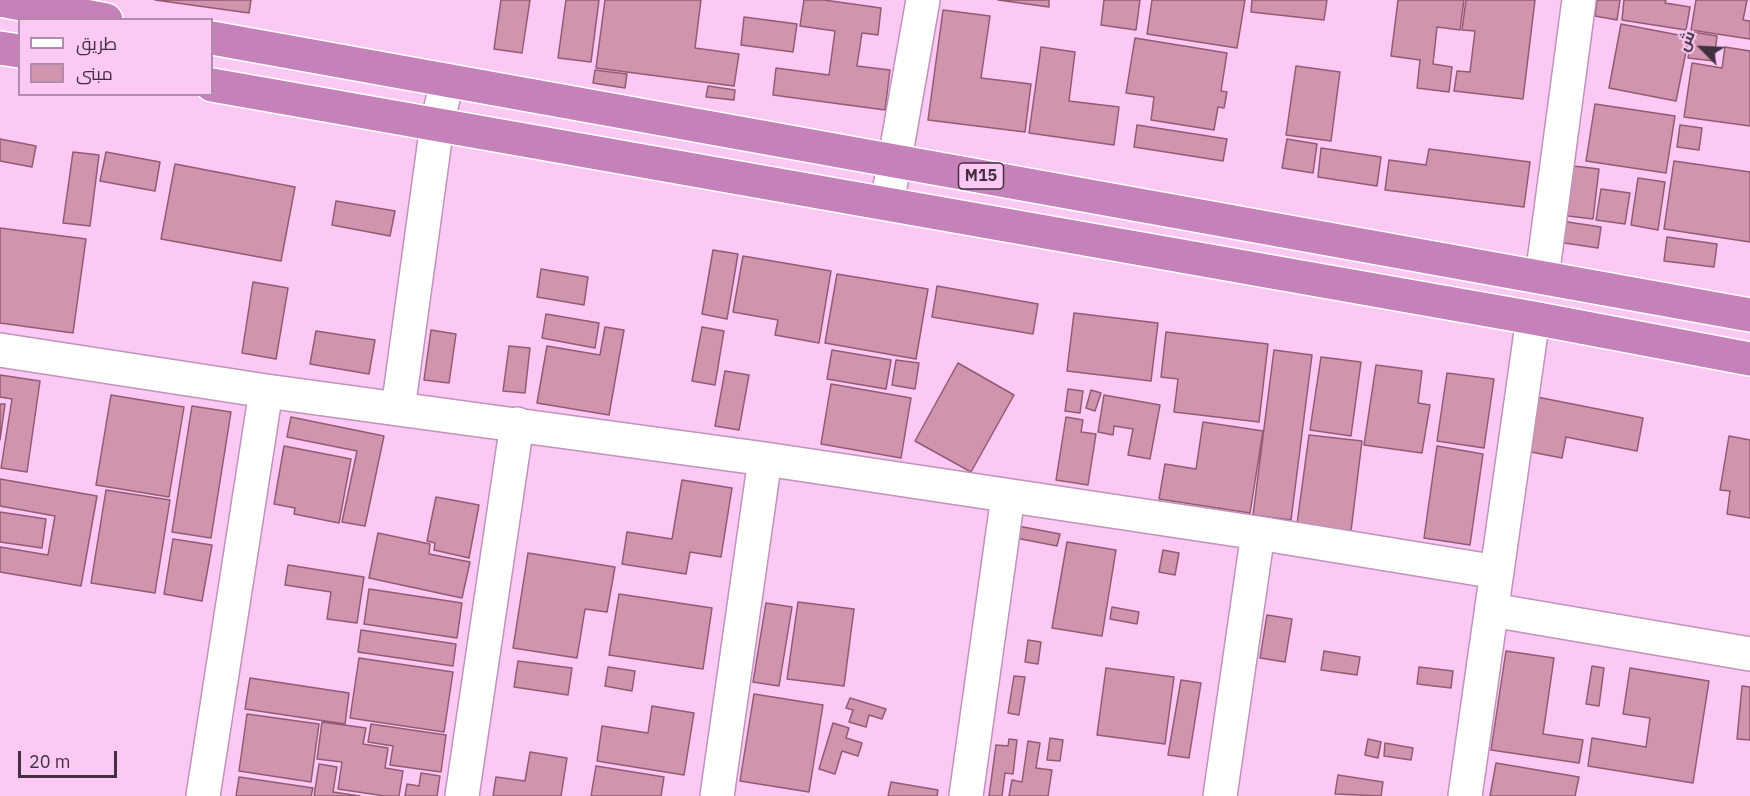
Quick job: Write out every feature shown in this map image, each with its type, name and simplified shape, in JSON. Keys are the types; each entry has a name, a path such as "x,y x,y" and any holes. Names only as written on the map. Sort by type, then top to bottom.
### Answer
{"highway":[{"path":"0,0 95,18"},
{"name":"M15","path":"213,38 1750,315"},
{"path":"0,48 18,51"},
{"path":"213,85 1533,318 1750,359"}],"street":[{"path":"887,204 922,0"},
{"path":"1542,277 1579,0"},
{"path":"398,409 437,125 447,81"},
{"path":"1465,796 1533,318"},
{"path":"0,350 266,391 765,459 1497,572"},
{"path":"203,796 266,391"},
{"path":"462,796 517,424"},
{"path":"717,796 765,459"},
{"path":"966,796 1008,496"},
{"path":"1220,796 1257,534"},
{"path":"1492,610 1750,654"}],"building":[{"path":"155,0 251,0 249,13"},
{"path":"501,0 530,0 522,53 494,49"},
{"path":"566,0 599,0 591,62 558,58"},
{"path":"605,0 701,0 695,48 739,54 734,86 596,68"},
{"path":"804,0 824,0 881,8 878,35 862,33 857,66 890,70 885,110 773,95 776,68 829,75 835,31 800,26"},
{"path":"998,0 1049,0 1049,7"},
{"path":"1104,0 1140,0 1136,30 1101,25"},
{"path":"1152,0 1245,0 1237,48 1147,34"},
{"path":"1252,0 1327,0 1324,20 1251,12"},
{"path":"1398,0 1464,0 1460,30 1437,27 1433,64 1452,67 1449,92 1417,88 1420,60 1391,56"},
{"path":"1466,0 1535,0 1523,99 1454,91 1457,71 1470,72 1475,31 1462,30"},
{"path":"1597,0 1620,0 1617,20 1595,16"},
{"path":"1624,0 1666,0 1665,3 1690,7 1686,30 1622,20"},
{"path":"1696,0 1747,0 1743,20 1750,21 1750,39 1691,30"},
{"path":"943,10 990,16 981,78 1031,84 1025,132 928,120"},
{"path":"744,17 797,24 793,52 741,45"},
{"path":"1621,24 1689,37 1676,101 1609,88"},
{"path":"1692,32 1717,36 1714,61 1688,58"},
{"path":"1135,38 1227,53 1221,91 1227,92 1224,108 1218,107 1214,130 1151,120 1154,97 1126,93"},
{"path":"1041,47 1075,52 1069,101 1119,107 1114,145 1029,133"},
{"path":"1725,47 1750,51 1750,126 1684,117 1692,63 1722,68"},
{"path":"1296,66 1340,72 1331,141 1286,135"},
{"path":"595,70 627,74 625,88 593,83"},
{"path":"708,86 735,90 734,100 706,97"},
{"path":"1595,104 1675,116 1666,173 1586,161"},
{"path":"1137,125 1227,139 1223,161 1134,147"},
{"path":"1680,125 1702,128 1699,150 1677,147"},
{"path":"0,139 36,146 32,167 0,161"},
{"path":"1287,139 1317,144 1313,173 1282,168"},
{"path":"1321,148 1381,157 1377,186 1318,177"},
{"path":"1429,149 1530,162 1524,207 1385,190 1389,160 1426,165"},
{"path":"73,152 99,155 90,226 63,223"},
{"path":"106,152 160,162 155,191 100,181"},
{"path":"1674,161 1750,172 1750,242 1664,229"},
{"path":"175,164 295,187 281,261 161,239"},
{"path":"1565,165 1599,169 1593,219 1560,215"},
{"path":"1638,178 1665,182 1658,230 1631,225"},
{"path":"1601,189 1630,193 1625,224 1596,220"},
{"path":"336,201 395,211 390,236 332,225"},
{"path":"1561,221 1601,227 1598,248 1558,242"},
{"path":"0,228 86,239 73,333 0,323"},
{"path":"1667,237 1717,244 1714,267 1664,261"},
{"path":"713,250 738,254 727,319 702,314"},
{"path":"743,256 831,271 819,343 775,335 778,320 733,312"},
{"path":"541,269 588,277 584,305 537,297"},
{"path":"837,274 928,289 916,359 825,343"},
{"path":"253,282 288,288 276,359 242,353"},
{"path":"937,286 1038,304 1033,334 932,317"},
{"path":"1074,313 1158,323 1151,381 1067,371"},
{"path":"546,314 599,323 595,348 542,338"},
{"path":"605,327 624,330 609,415 537,403 547,346 600,355"},
{"path":"702,327 724,331 715,385 692,381"},
{"path":"431,330 456,334 449,383 424,380"},
{"path":"316,331 375,340 369,374 310,364"},
{"path":"1166,332 1268,344 1259,422 1174,412 1178,379 1161,377"},
{"path":"509,346 530,348 525,393 503,391"},
{"path":"832,350 891,360 886,389 827,379"},
{"path":"1274,350 1312,355 1291,520 1253,515"},
{"path":"1321,357 1361,362 1351,436 1310,430"},
{"path":"896,360 919,363 915,389 892,385"},
{"path":"958,363 1014,395 971,472 915,441"},
{"path":"1376,365 1422,371 1418,403 1430,405 1422,453 1364,445"},
{"path":"725,371 749,375 739,430 715,426"},
{"path":"1447,373 1494,379 1484,448 1437,441"},
{"path":"0,375 40,381 27,472 1,468 12,399 0,397"},
{"path":"831,384 911,398 901,458 821,444"},
{"path":"1068,389 1083,391 1080,413 1065,411"},
{"path":"1091,390 1101,393 1095,411 1086,408"},
{"path":"111,395 184,407 169,497 96,485"},
{"path":"1104,395 1160,405 1150,459 1128,455 1133,429 1114,426 1113,435 1098,432"},
{"path":"1537,397 1643,418 1637,451 1566,437 1562,458 1526,451"},
{"path":"0,404 5,404 0,440"},
{"path":"192,406 231,412 211,538 172,532"},
{"path":"291,417 384,436 365,526 342,522 357,451 287,437"},
{"path":"1066,417 1083,420 1081,432 1096,434 1088,485 1056,480"},
{"path":"1203,422 1263,431 1250,513 1159,499 1165,464 1196,469"},
{"path":"1309,435 1362,441 1351,531 1297,524"},
{"path":"1729,436 1750,440 1750,518 1727,514 1730,491 1720,490"},
{"path":"284,446 351,459 339,523 294,514 295,508 274,504"},
{"path":"1437,446 1483,454 1470,545 1424,538"},
{"path":"0,479 97,496 81,586 0,572 0,547 48,555 55,516 0,506"},
{"path":"682,480 732,488 721,557 690,552 686,574 622,564 627,532 672,539"},
{"path":"106,490 170,500 155,593 91,583"},
{"path":"436,497 479,505 469,558 434,550 435,543 427,541"},
{"path":"0,512 46,519 42,548 0,542"},
{"path":"1018,526 1060,534 1057,546 1016,538"},
{"path":"378,533 430,544 429,554 470,562 462,598 369,578"},
{"path":"173,539 212,545 202,601 164,594"},
{"path":"1067,542 1116,550 1102,636 1052,628"},
{"path":"1163,550 1179,553 1175,575 1159,572"},
{"path":"528,553 615,567 607,612 585,609 577,658 513,648"},
{"path":"288,565 364,577 357,623 327,619 331,592 285,585"},
{"path":"369,589 462,603 457,638 364,624"},
{"path":"619,594 712,608 703,669 609,655"},
{"path":"798,602 854,609 844,686 787,679"},
{"path":"766,603 792,607 779,686 753,682"},
{"path":"1112,607 1139,612 1137,624 1110,619"},
{"path":"1267,615 1292,619 1285,662 1260,658"},
{"path":"361,630 456,644 453,666 358,652"},
{"path":"1028,640 1041,642 1038,664 1025,662"},
{"path":"1324,651 1360,657 1357,675 1321,670"},
{"path":"1506,651 1554,658 1543,734 1583,740 1579,763 1491,750"},
{"path":"359,658 453,672 444,732 350,718"},
{"path":"518,661 572,668 568,695 514,687"},
{"path":"1592,666 1604,668 1599,706 1586,704"},
{"path":"608,667 635,671 632,691 605,686"},
{"path":"1419,667 1453,671 1451,688 1417,684"},
{"path":"1106,668 1174,677 1165,744 1097,735"},
{"path":"1630,668 1709,681 1693,783 1588,766 1592,738 1646,747 1650,718 1623,714"},
{"path":"1014,676 1025,677 1019,715 1008,713"},
{"path":"250,678 349,693 345,724 245,709"},
{"path":"1181,680 1201,683 1189,758 1168,755"},
{"path":"1742,686 1750,687 1750,740 1737,739"},
{"path":"754,694 823,705 809,792 740,781"},
{"path":"850,698 886,709 882,719 869,715 866,727 849,722 853,710 846,708"},
{"path":"652,706 694,713 684,775 597,761 602,726 648,733"},
{"path":"247,714 319,724 311,782 239,771"},
{"path":"322,722 366,728 363,744 388,748 385,768 403,771 399,796 338,789 342,762 317,759"},
{"path":"833,723 849,728 846,738 862,743 858,756 842,751 835,774 819,769"},
{"path":"371,724 446,735 441,772 390,765 393,746 368,742"},
{"path":"1050,738 1063,740 1060,761 1047,760"},
{"path":"1009,739 1017,740 1013,774 1005,773 1002,796 989,796 996,745 1008,746"},
{"path":"1368,739 1381,742 1378,758 1365,755"},
{"path":"1028,741 1040,743 1036,768 1052,770 1048,796 1009,796 1012,780 1022,782"},
{"path":"1385,743 1413,748 1411,760 1384,756"},
{"path":"530,752 567,758 561,796 493,796 496,777 525,781"},
{"path":"1496,763 1579,777 1575,796 1490,796"},
{"path":"319,764 337,767 333,792 360,796 314,796"},
{"path":"596,766 664,777 661,796 591,796"},
{"path":"421,773 440,776 437,796 405,796 407,784 419,786"},
{"path":"1338,775 1383,782 1381,796 1335,794"},
{"path":"239,777 313,788 311,796 236,796"},
{"path":"891,782 938,790 937,796 888,796"}]}
